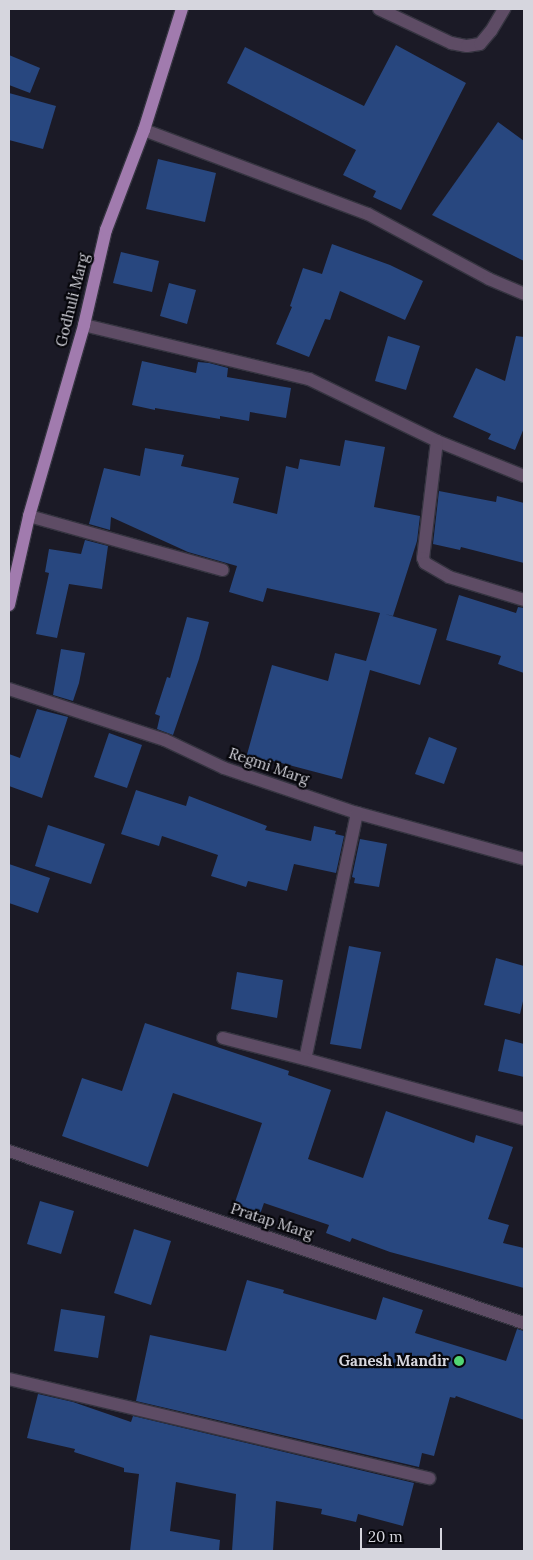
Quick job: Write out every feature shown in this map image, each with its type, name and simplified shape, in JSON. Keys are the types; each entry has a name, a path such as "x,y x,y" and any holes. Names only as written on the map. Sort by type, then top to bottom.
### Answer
{"main road":[{"name":"Godhuli Marg","path":"9,605 29,516 84,325 106,230 144,130 182,9"}],"street":[{"path":"379,9 451,43 467,46 480,44 491,31 504,9"},
{"path":"144,130 368,214 489,279 524,294"},
{"path":"84,325 308,378 437,441 524,476"},
{"path":"437,441 423,558 425,563 449,577 524,600"},
{"path":"29,516 223,570"},
{"name":"Regmi Marg","path":"9,689 165,740 224,768 357,813 524,859"},
{"path":"305,1059 357,813"},
{"path":"223,1038 524,1118"},
{"name":"Pratap Marg","path":"9,1151 524,1323"},
{"path":"9,1379 429,1478"}],"building":[{"path":"396,45 466,83 401,210 373,197 376,191 343,175 356,150 227,83 245,47 364,106"},
{"path":"9,55 40,68 30,93 9,85"},
{"path":"9,93 56,106 43,149 9,140"},
{"path":"498,122 524,141 524,261 432,215"},
{"path":"158,159 216,173 205,222 146,209"},
{"path":"332,244 390,265 423,281 405,320 340,291 330,320 325,319 309,357 276,344 292,307 290,306 303,268 322,274"},
{"path":"121,252 159,261 152,292 113,283"},
{"path":"169,283 196,290 187,324 160,316"},
{"path":"388,336 420,346 406,390 375,381"},
{"path":"516,336 524,337 524,428 515,450 488,439 491,434 453,417 476,368 505,381"},
{"path":"142,361 196,373 198,362 209,363 228,368 227,377 291,388 286,418 250,412 249,421 220,416 220,419 132,405"},
{"path":"345,440 385,447 374,507 420,516 417,541 393,616 385,614 437,629 420,685 370,670 342,779 270,760 269,765 246,758 272,665 328,681 335,653 366,661 380,613 267,588 263,602 229,592 237,566 188,552 111,517 110,530 89,524 104,468 140,476 145,448 184,455 181,466 239,478 233,503 277,514 286,466 298,469 300,459 340,466"},
{"path":"439,491 496,502 497,496 524,503 524,563 461,547 460,550 433,544"},
{"path":"85,540 108,546 102,589 69,584 57,638 36,634 49,573 45,572 49,549 81,554"},
{"path":"459,595 516,613 518,607 524,608 524,673 498,664 501,656 446,640"},
{"path":"187,617 209,622 199,659 173,735 157,729 160,716 155,714 167,677 170,678"},
{"path":"61,649 85,653 73,701 53,695"},
{"path":"37,709 68,717 42,798 9,786 9,754 20,758"},
{"path":"109,733 142,745 127,788 94,777"},
{"path":"429,737 457,748 444,784 415,774"},
{"path":"136,790 186,806 189,796 267,826 265,830 311,841 314,826 336,831 335,834 344,836 336,873 294,864 287,891 248,881 246,887 211,876 218,855 162,836 159,846 121,834"},
{"path":"48,825 105,844 91,884 35,866"},
{"path":"360,839 387,844 379,887 354,883 355,878 352,877"},
{"path":"9,864 50,878 38,913 9,903"},
{"path":"349,946 381,952 361,1049 330,1044"},
{"path":"496,958 524,966 524,997 520,1014 484,1005"},
{"path":"237,972 283,980 277,1018 231,1009"},
{"path":"145,1023 289,1071 288,1075 331,1090 308,1159 363,1178 386,1111 474,1143 476,1135 513,1147 488,1219 509,1225 503,1243 524,1248 524,1288 390,1252 352,1238 350,1242 326,1233 329,1225 264,1203 259,1217 233,1208 262,1123 173,1093 148,1167 62,1136 82,1078 122,1091"},
{"path":"505,1039 524,1044 524,1077 498,1071"},
{"path":"40,1201 74,1211 61,1254 27,1244"},
{"path":"134,1229 171,1241 151,1305 114,1293"},
{"path":"247,1280 284,1290 283,1293 376,1320 383,1297 423,1310 415,1333 506,1361 517,1329 524,1331 524,1420 456,1396 455,1398 450,1397 434,1456 422,1453 419,1467 136,1401 150,1335 226,1351"},
{"path":"61,1309 105,1316 98,1358 54,1351"},
{"path":"38,1394 73,1402 131,1422 133,1416 414,1483 403,1526 358,1514 356,1522 321,1514 322,1509 276,1501 273,1551 232,1551 236,1494 176,1482 170,1531 220,1540 219,1551 130,1551 139,1474 124,1472 124,1468 74,1452 75,1449 27,1438"}],"place":[{"name":"Ganesh Mandir","path":"459,1361"}]}
